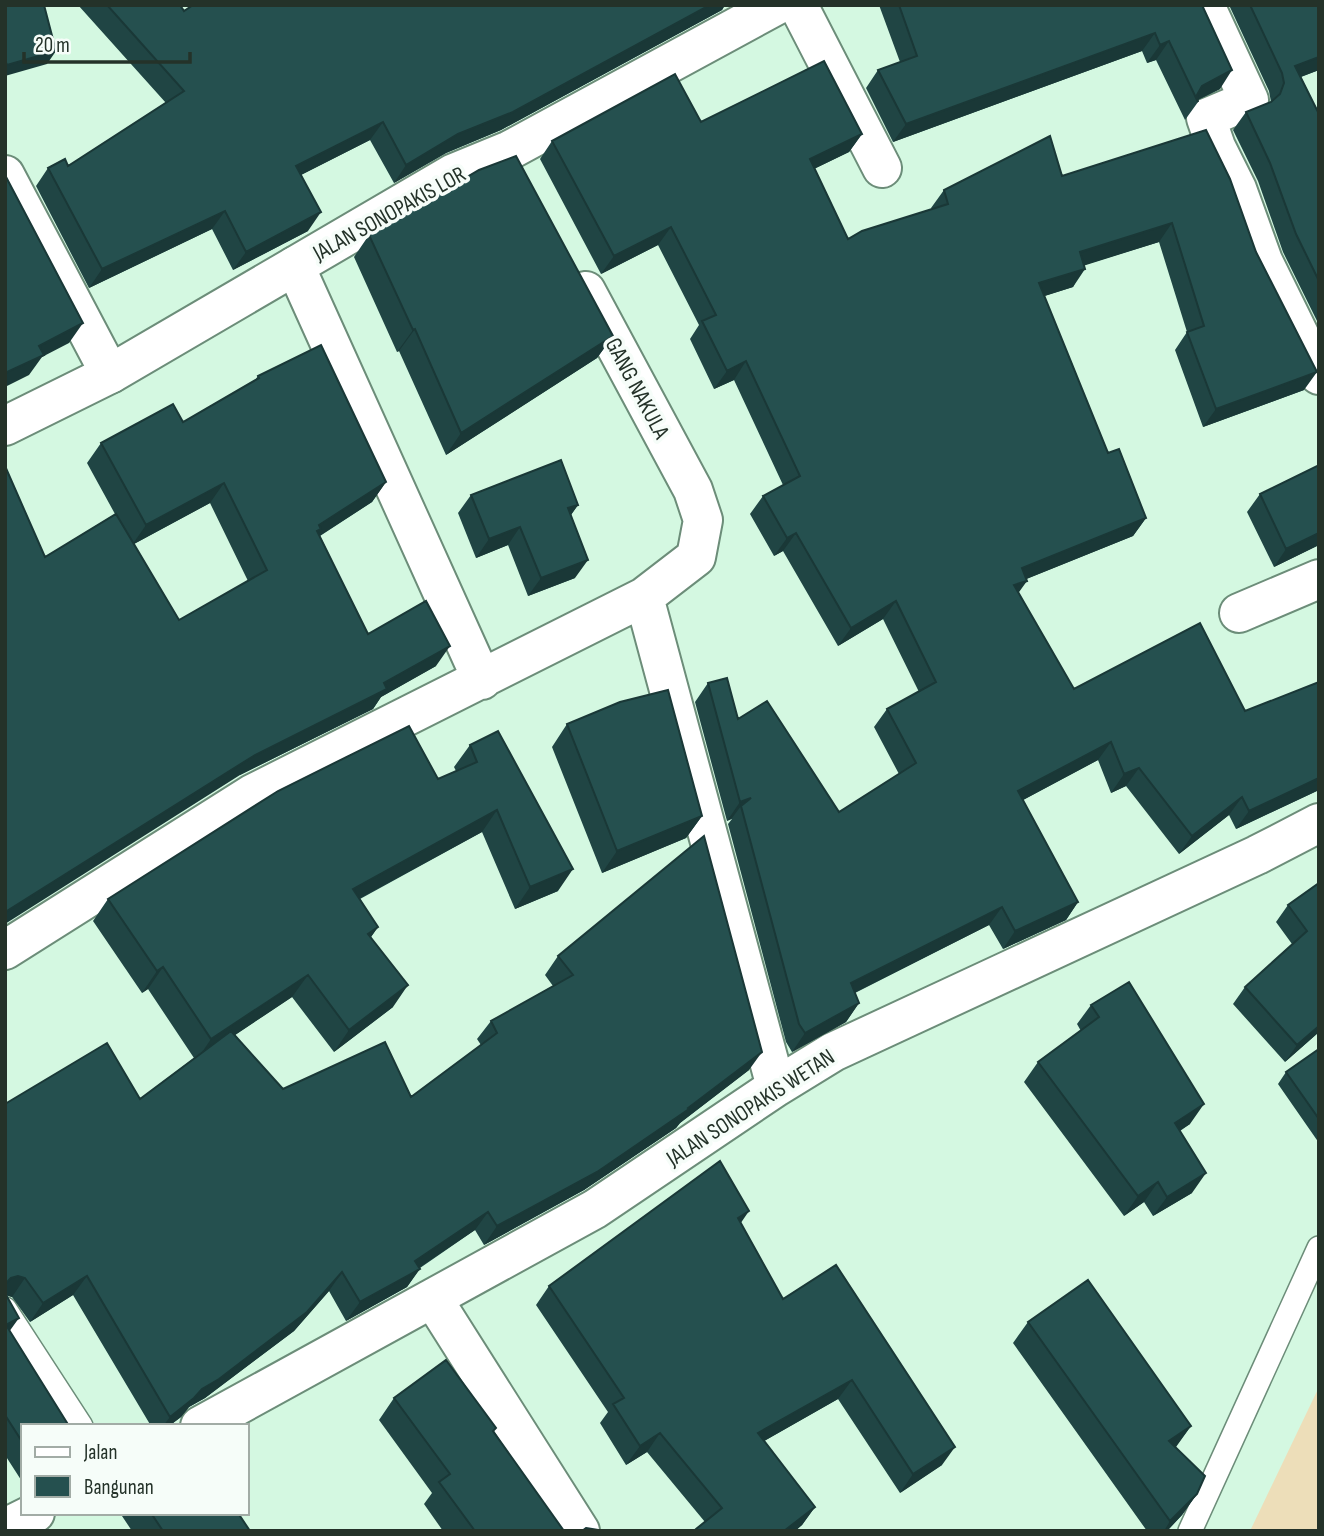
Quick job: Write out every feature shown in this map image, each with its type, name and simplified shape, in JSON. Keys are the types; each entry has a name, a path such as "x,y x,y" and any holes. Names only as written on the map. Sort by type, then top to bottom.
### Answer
{"street":[{"name":"JALAN SONOPAKIS LOR","path":"5,426 110,374 454,173 517,162 777,5"},
{"path":"798,5 882,168"},
{"path":"1205,5 1249,100 1206,118 1264,261 1319,375"},
{"path":"5,175 110,374"},
{"name":"GANG NAKULA","path":"569,259 692,490 703,520 696,557 644,597"},
{"path":"295,266 482,680"},
{"path":"1239,614 1319,579"},
{"path":"5,950 252,794 644,597 776,1087"},
{"name":"JALAN SONOPAKIS WETAN","path":"204,1424 595,1209 776,1087 833,1052 1257,855 1319,823"},
{"path":"433,1300 580,1531"},
{"path":"5,1528 30,1515"}],"lane":[{"path":"1190,1531 1319,1248"},
{"path":"5,1309 79,1424"}],"shaded area":[{"path":"1319,1387 1319,1531 1250,1531"}],"building":[{"path":"5,5 44,5 56,51 7,65"},
{"path":"107,5 180,5 184,11 193,5 710,5 513,112 458,134 406,165 383,122 296,166 321,212 246,252 225,211 102,269 48,168 65,159 68,166 184,91"},
{"path":"899,5 1202,5 1232,70 1202,86 1197,95 1198,102 1169,41 1160,45 1155,33 906,124 878,70 917,56"},
{"path":"1250,5 1319,5 1319,57 1295,66 1319,114 1319,281 1296,234 1270,163 1246,112 1271,102 1280,94 1284,83 1282,73"},
{"path":"824,61 862,134 810,159 848,239 862,231 948,204 944,190 1050,136 1062,176 1206,130 1230,179 1256,252 1317,372 1216,409 1187,332 1204,326 1172,223 1080,252 1085,269 1039,283 1108,453 1119,449 1146,518 1022,568 1027,581 1014,585 1074,689 1200,623 1245,711 1319,682 1319,778 1249,811 1242,797 1192,836 1139,768 1124,774 1111,742 1018,791 1078,902 1015,931 1002,907 851,983 859,1003 805,1033 799,1024 741,806 751,798 740,802 708,683 727,678 738,719 767,701 839,812 916,763 887,709 936,682 896,601 851,628 796,533 787,538 763,496 800,476 746,361 727,371 702,321 716,315 671,227 614,256 552,141 675,74 701,122"},
{"path":"516,156 613,336 461,433 415,329 413,330 369,235 479,170"},
{"path":"5,175 83,323 39,346 44,355 5,373"},
{"path":"321,345 386,482 319,525 321,529 317,531 368,634 426,601 450,646 384,683 387,689 255,755 5,914 5,466 45,557 116,514 179,620 267,570 224,483 146,525 101,443 173,404 183,422 259,378 258,376"},
{"path":"561,460 578,505 568,508 588,560 541,578 520,527 489,539 471,495"},
{"path":"1319,465 1319,533 1286,549 1260,494"},
{"path":"668,690 702,816 617,851 567,724 620,702"},
{"path":"409,726 438,779 477,762 470,745 498,731 573,869 530,887 497,810 353,889 378,927 368,934 408,985 349,1030 308,975 211,1039 163,967 157,971 108,899 278,791"},
{"path":"704,836 762,1052 689,1109 597,1172 497,1226 488,1212 415,1261 420,1269 360,1302 342,1272 307,1312 202,1389 170,1417 87,1276 43,1303 25,1278 11,1278 5,1287 5,1104 107,1043 140,1099 231,1031 283,1089 385,1042 411,1097 497,1033 491,1021 573,975 558,956"},
{"path":"1319,883 1319,1026 1297,1045 1245,987 1307,931 1288,905"},
{"path":"1129,982 1204,1104 1175,1123 1206,1173 1167,1197 1158,1182 1138,1196 1038,1062 1099,1017 1091,1005"},
{"path":"1319,1049 1319,1119 1286,1072"},
{"path":"720,1161 749,1211 738,1218 783,1299 836,1265 955,1447 913,1474 852,1380 758,1433 815,1507 784,1531 697,1531 696,1529 722,1508 660,1433 640,1446 613,1404 624,1398 549,1286"},
{"path":"1088,1280 1191,1426 1169,1441 1205,1476 1197,1494 1170,1521 1028,1322"},
{"path":"5,1293 19,1318 6,1325 68,1424 21,1424 21,1440 5,1415"},
{"path":"446,1360 496,1428 493,1431 564,1531 475,1531 439,1482 450,1474 394,1398"},
{"path":"152,1515 239,1515 250,1531 163,1531"},
{"path":"586,1528 599,1530 599,1531 582,1531"}]}
